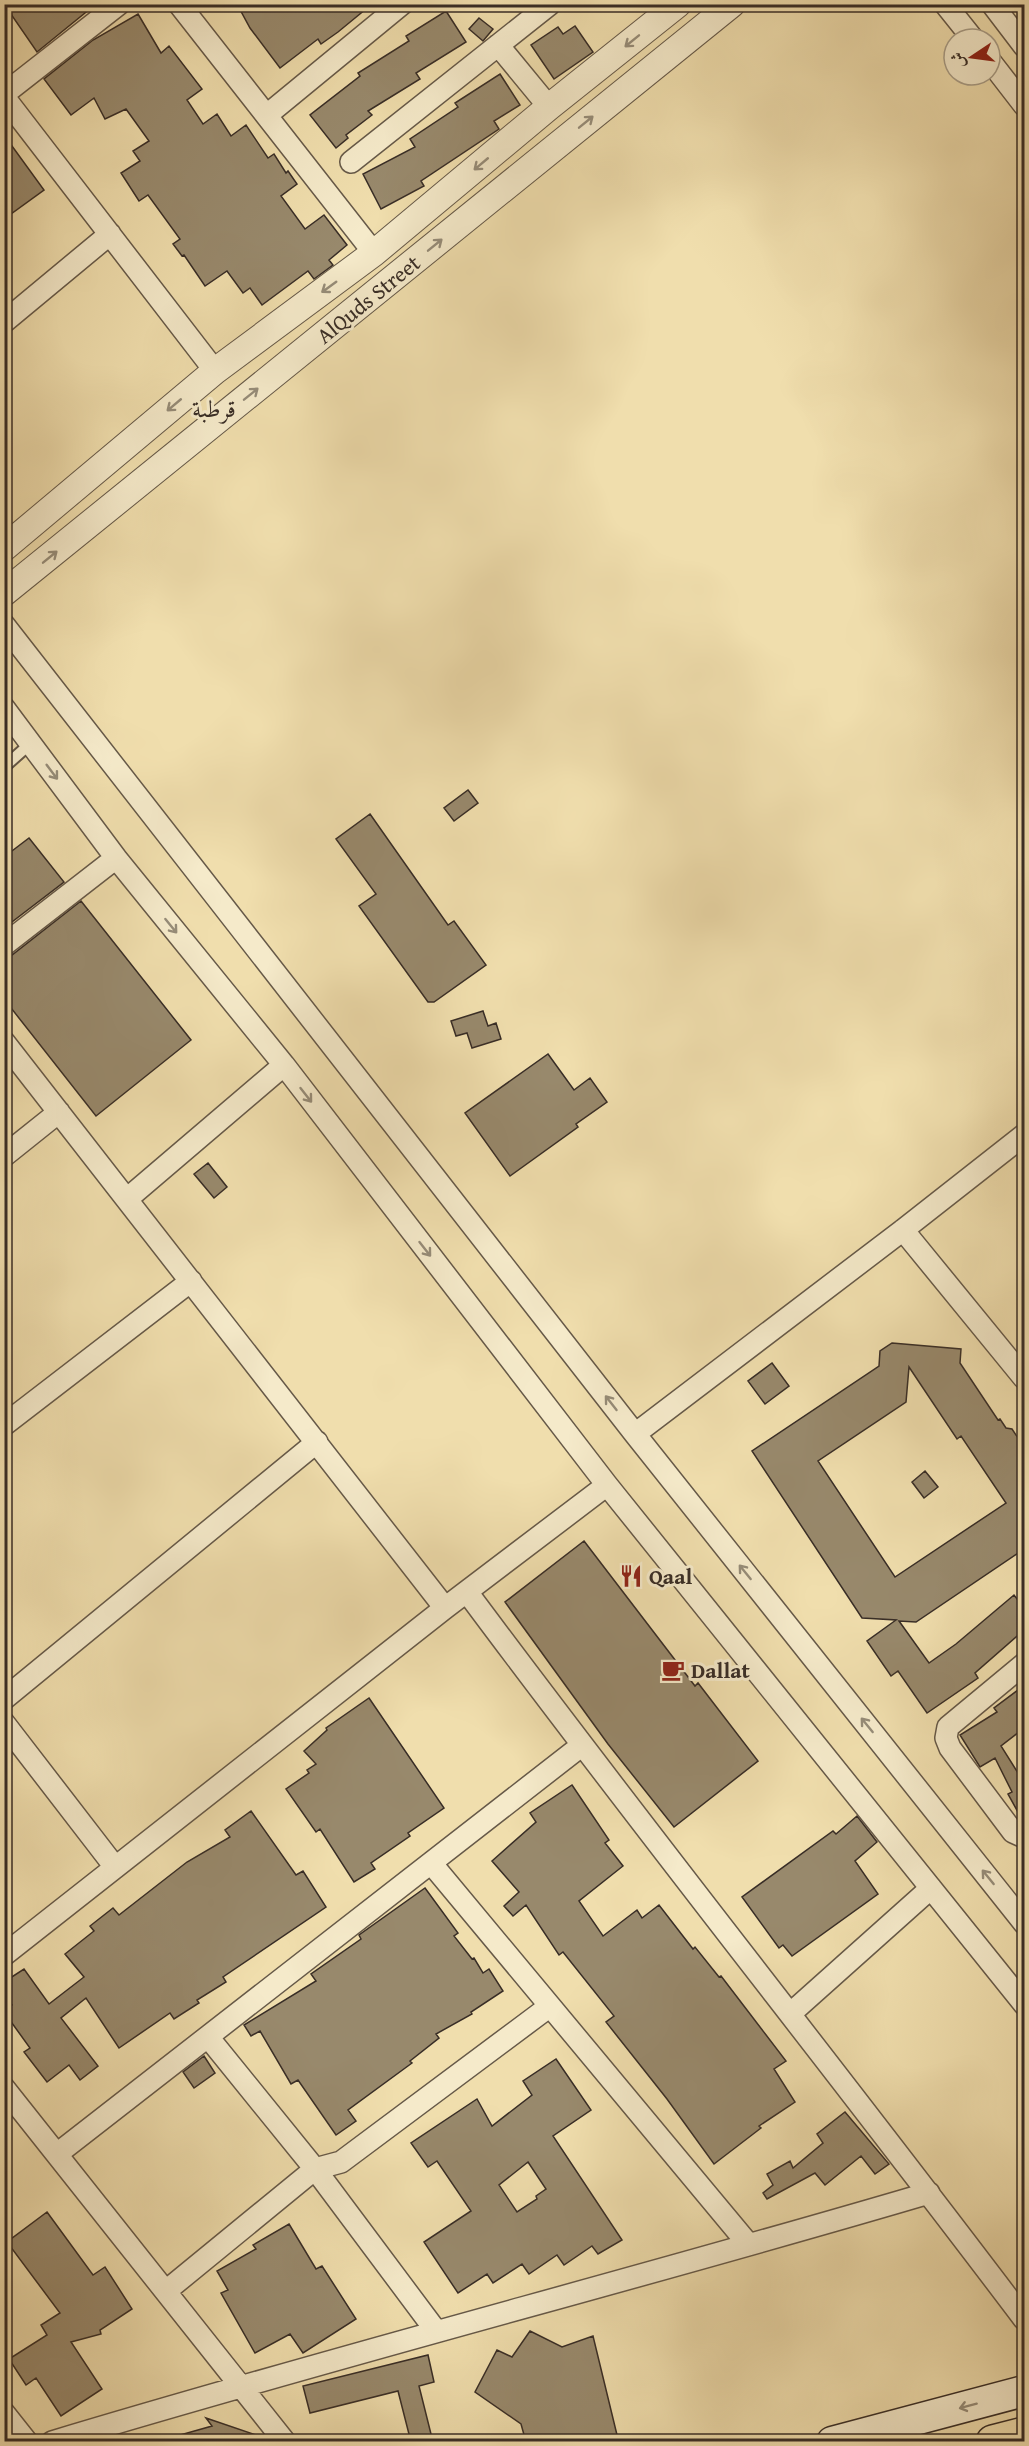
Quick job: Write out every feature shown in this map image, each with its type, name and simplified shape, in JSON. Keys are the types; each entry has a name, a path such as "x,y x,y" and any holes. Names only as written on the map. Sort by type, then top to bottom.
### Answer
{"main road":[{"path":"832,2442 1024,2391"},
{"path":"993,2442 1024,2434"}],"street":[{"path":"119,4 4,95 214,371"},
{"path":"179,4 374,253"},
{"path":"267,115 402,4"},
{"path":"351,162 550,4"},
{"name":"AlQuds Street","path":"4,548 214,371 374,253 678,4"},
{"name":"AlQuds Street","path":"4,593 732,4"},
{"path":"945,4 963,27"},
{"path":"992,4 1024,46"},
{"path":"498,45 549,108"},
{"path":"1002,77 1024,105"},
{"path":"4,322 110,234"},
{"path":"4,625 635,1434 1024,1923"},
{"path":"4,708 116,858 284,1065 607,1485 1024,2004"},
{"path":"4,945 116,858"},
{"path":"4,1042 446,1608"},
{"path":"127,1199 284,1065"},
{"path":"4,1156 59,1112"},
{"path":"635,1434 1024,1135"},
{"path":"903,1230 1024,1378"},
{"path":"4,1425 191,1281"},
{"path":"4,1699 317,1442"},
{"path":"4,1955 446,1608 607,1485"},
{"path":"467,1592 581,1746 930,2193 1024,2319"},
{"path":"1024,1664 948,1727 946,1737 950,1748 1013,1832 1024,1837"},
{"path":"4,1723 115,1867"},
{"path":"57,2154 581,1746"},
{"path":"431,1863 749,2245"},
{"path":"790,2014 931,1888"},
{"path":"166,2291 315,2169 340,2162 550,2006"},
{"path":"208,2037 315,2169 436,2331"},
{"path":"4,2088 285,2442"},
{"path":"52,2442 240,2385 930,2193"},
{"path":"4,2413 27,2442"}],"lane":[{"path":"4,767 31,743"}],"building":[{"path":"4,4 96,4 37,52"},
{"path":"237,4 372,4 321,44 318,39 280,68 250,28"},
{"path":"446,11 466,42 416,73 420,79 368,111 372,115 346,135 348,138 336,148 310,115 360,76 358,73 409,41 406,36"},
{"path":"138,14 161,53 169,46 202,89 187,100 203,124 217,114 231,136 246,125 268,158 274,154 286,173 288,171 297,184 281,196 305,229 324,215 347,245 329,260 333,265 314,279 308,271 262,305 250,288 243,293 227,271 205,286 184,255 182,256 173,244 180,239 148,195 139,201 121,173 140,161 133,151 149,141 126,109 105,119 94,98 71,115 44,79 93,40"},
{"path":"479,18 493,29 483,41 469,29"},
{"path":"575,26 593,52 554,79 531,45 558,27 563,34"},
{"path":"500,74 520,105 494,121 499,129 421,181 424,186 381,209 363,174 415,147 410,139 458,107 455,103"},
{"path":"4,135 44,190 4,219"},
{"path":"468,790 478,803 454,821 444,808"},
{"path":"370,814 448,925 454,921 486,965 434,1002 428,1002 359,906 376,894 336,839"},
{"path":"29,838 64,882 4,928 4,857"},
{"path":"81,901 191,1040 96,1116 4,999 4,958 12,955"},
{"path":"483,1011 488,1026 496,1023 501,1039 472,1048 467,1033 456,1036 451,1021"},
{"path":"548,1054 574,1090 590,1078 607,1102 576,1124 578,1127 510,1176 465,1113"},
{"path":"208,1163 227,1187 214,1198 194,1174"},
{"path":"892,1343 961,1349 960,1363 998,1420 1000,1419 1006,1428 1012,1429 1024,1447 1024,1549 916,1622 899,1621 929,1663 956,1644 1014,1595 1024,1608 1024,1630 975,1673 978,1678 927,1713 898,1671 891,1676 867,1641 896,1620 862,1618 752,1451 879,1366 880,1351","holes":["909,1367 957,1439 961,1436 1006,1503 895,1577 818,1461 906,1402"]},
{"path":"772,1363 789,1386 765,1404 748,1381"},
{"path":"925,1471 938,1487 924,1498 912,1482"},
{"path":"584,1541 695,1686 698,1683 758,1761 674,1827 608,1744 505,1602"},
{"path":"1018,1690 1024,1698 1024,1728 1001,1746 1018,1773 1024,1770 1024,1823 1008,1794 1012,1792 995,1758 980,1767 960,1735 997,1712 994,1708"},
{"path":"369,1698 444,1808 408,1833 410,1836 371,1863 375,1869 354,1882 320,1829 316,1832 286,1789 309,1773 307,1770 316,1764 304,1751 327,1730 326,1728"},
{"path":"572,1785 609,1840 605,1843 623,1866 579,1901 603,1936 637,1910 642,1918 659,1905 693,1949 695,1947 719,1977 721,1976 786,2061 774,2069 795,2102 759,2126 761,2128 714,2164 667,2099 606,2022 614,2016 563,1952 559,1955 526,1905 513,1916 504,1906 519,1892 492,1861 536,1822 530,1813"},
{"path":"251,1811 296,1875 303,1871 326,1907 223,1977 226,1982 197,2000 199,2003 174,2019 170,2013 119,2048 86,1998 61,2018 98,2066 80,2080 69,2065 47,2082 24,2052 30,2048 4,2012 12,2005 4,1994 4,1982 24,1969 49,2004 84,1977 65,1954 94,1931 90,1926 113,1908 119,1915 187,1862 230,1837 225,1830"},
{"path":"857,1816 877,1842 855,1861 878,1894 792,1956 783,1945 779,1948 742,1897 833,1831 836,1834"},
{"path":"425,1888 458,1933 454,1936 472,1959 474,1958 483,1973 489,1969 503,1991 471,2012 472,2014 436,2034 439,2038 410,2061 412,2063 348,2110 356,2121 336,2135 298,2080 291,2084 260,2031 251,2036 244,2025 316,1981 311,1974 361,1939 359,1935"},
{"path":"204,2056 215,2073 194,2088 183,2072"},
{"path":"556,2059 591,2110 553,2136 622,2240 598,2254 592,2246 564,2265 557,2255 529,2274 522,2264 493,2283 487,2274 458,2293 424,2242 471,2211 437,2161 428,2167 411,2143 477,2099 492,2126 532,2095 523,2081","holes":["528,2162 546,2189 536,2196 537,2199 517,2212 499,2185"]},
{"path":"845,2112 889,2164 875,2174 861,2156 825,2185 815,2173 767,2199 763,2193 773,2185 767,2174 790,2161 793,2168 823,2143 817,2134"},
{"path":"47,2212 93,2275 105,2267 132,2309 100,2330 101,2334 71,2342 102,2389 61,2416 36,2378 26,2385 9,2359 47,2335 41,2325 60,2313 7,2242"},
{"path":"289,2224 316,2269 322,2266 356,2319 303,2353 290,2334 255,2353 221,2293 228,2290 217,2271 256,2249 253,2245"},
{"path":"530,2331 562,2347 593,2336 618,2439 609,2442 526,2442 521,2424 475,2392 497,2350 512,2357"},
{"path":"428,2355 434,2382 419,2386 433,2442 411,2442 398,2391 310,2413 303,2386"},
{"path":"206,2418 265,2438 267,2442 225,2442 223,2439 209,2442 174,2442 173,2437 212,2426"}],"place":[{"name":"Qaal","path":"631,1576"},
{"name":"Dallat","path":"673,1670"}],"district":[{"name":"قرطبة","path":"214,408"}]}
